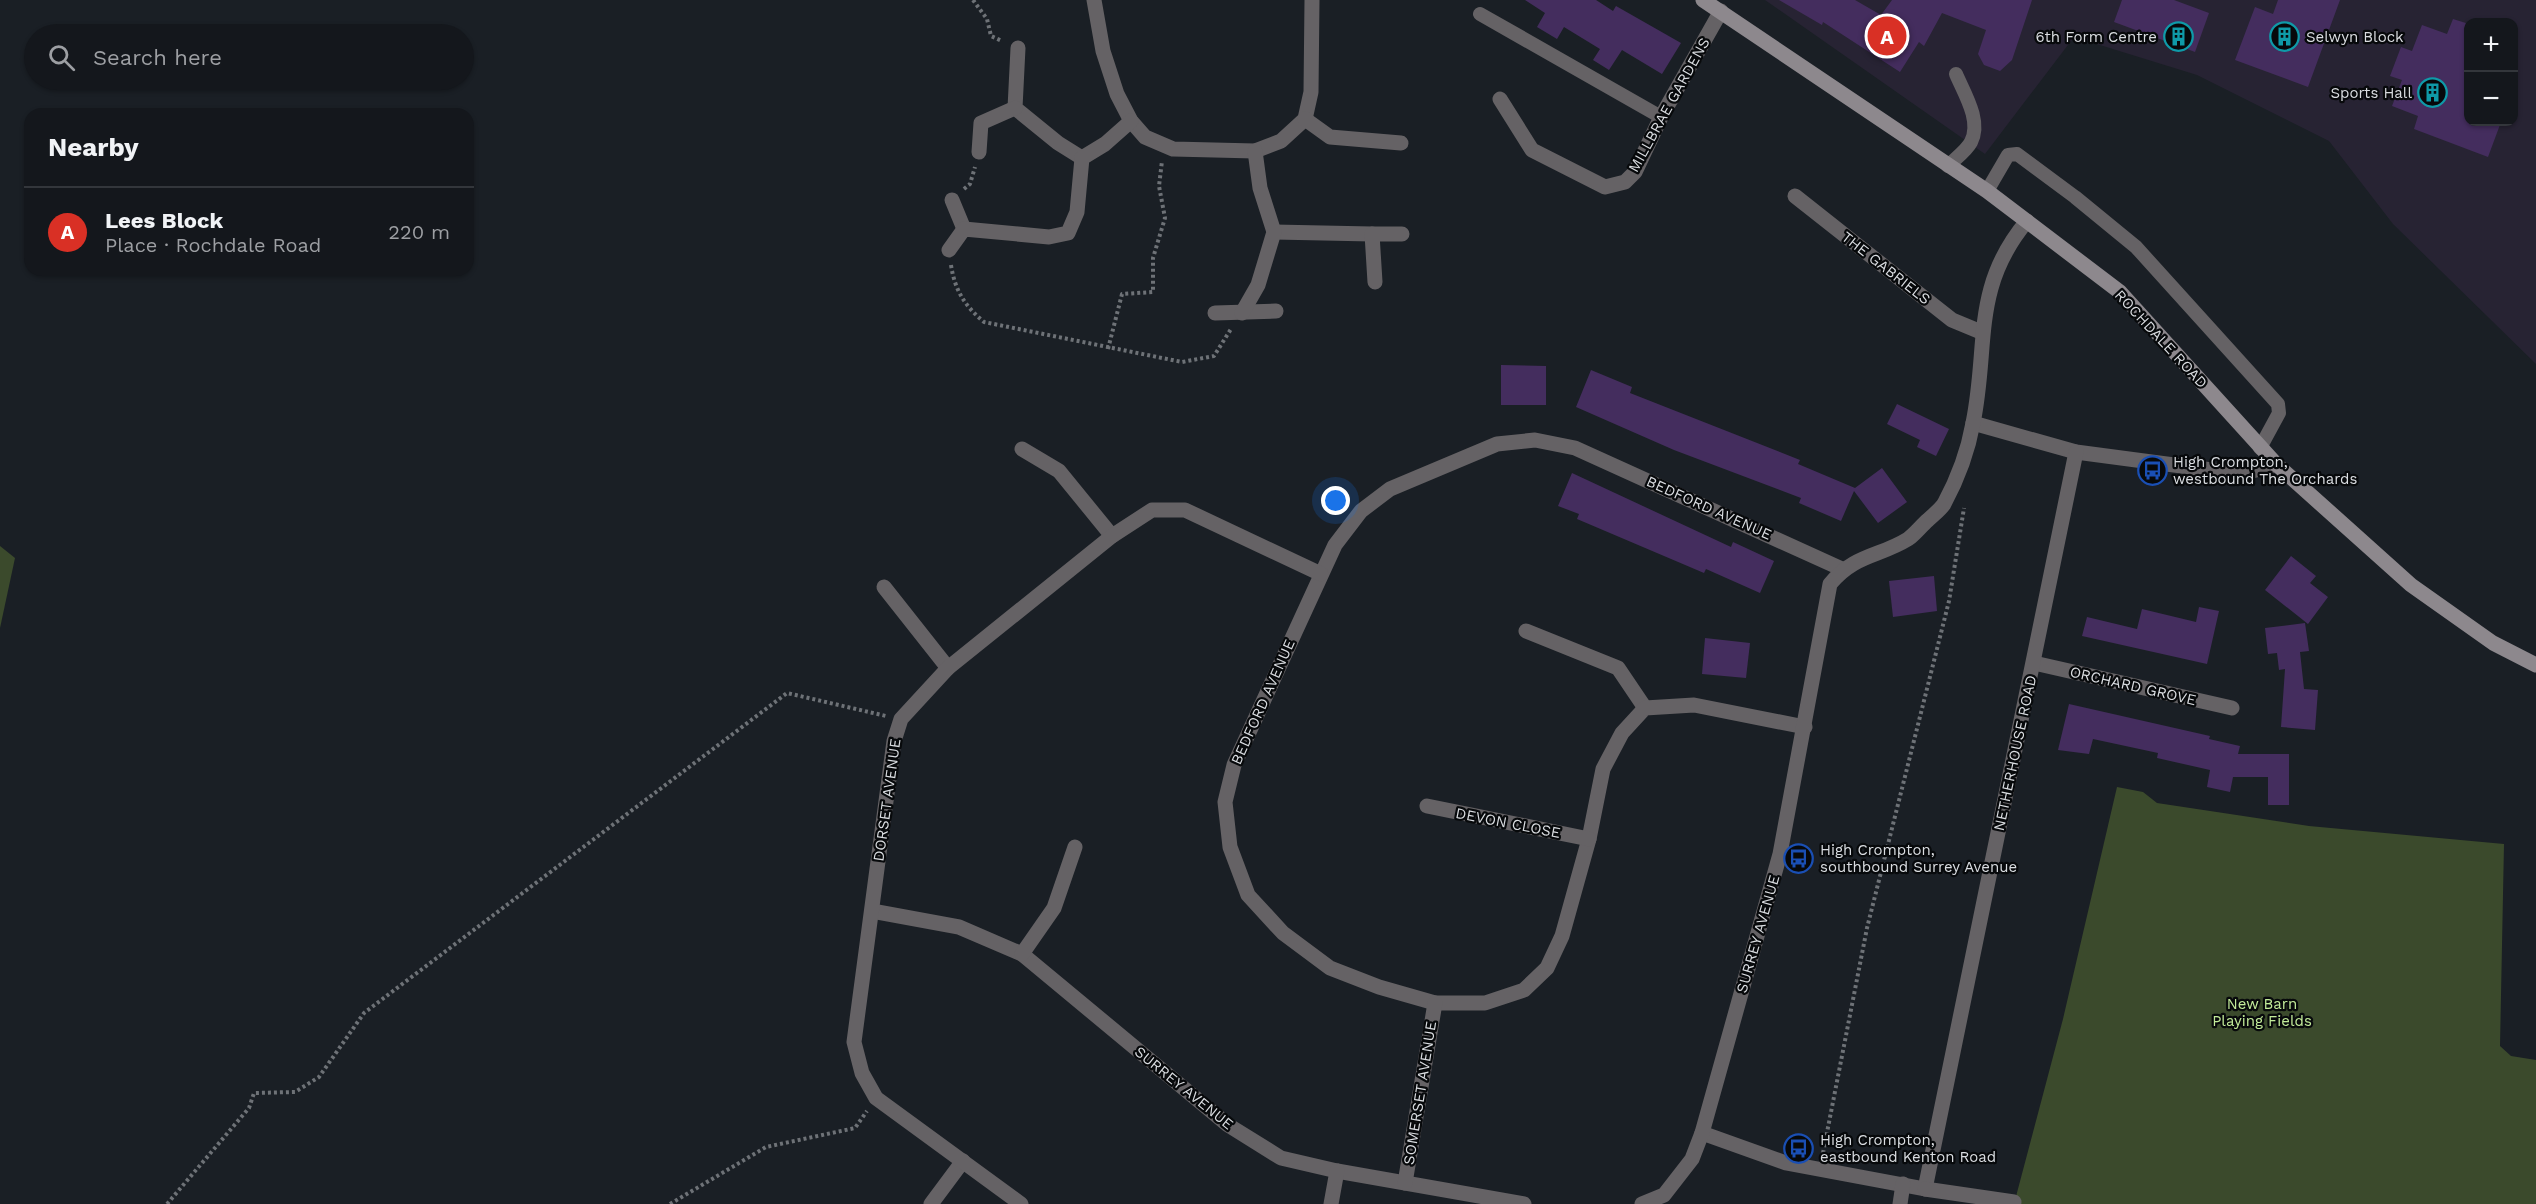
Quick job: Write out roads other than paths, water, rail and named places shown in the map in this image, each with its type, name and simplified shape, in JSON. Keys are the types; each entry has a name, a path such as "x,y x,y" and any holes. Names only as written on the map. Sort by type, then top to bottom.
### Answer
{"main road":[{"name":"ROCHDALE ROAD","path":"1703,0 1987,191 2120,292 2276,464 2411,585 2493,643 2536,665"}],"street":[{"path":"1094,0 1103,51 1117,94 1131,121 1145,137 1173,149 1255,152 1281,141 1305,119 1311,92 1312,0"},
{"name":"MILLBRAE GARDENS","path":"1500,99 1532,150 1605,187 1625,182 1635,172 1661,117 1721,10"},
{"path":"1015,108 1018,48"},
{"path":"1015,108 1082,158"},
{"path":"979,152 981,123 1015,108"},
{"path":"1305,119 1330,137 1401,143"},
{"path":"1082,158 1106,144 1131,121"},
{"path":"1242,313 1258,285 1274,232 1260,188 1255,152"},
{"path":"964,229 1049,237 1068,233 1077,212 1082,158"},
{"name":"THE GABRIELS","path":"1795,196 1952,320 1981,332"},
{"path":"952,200 964,229"},
{"path":"1842,569 1870,553 1908,539 1942,507 1960,467 1973,423 1981,332 1996,267 2010,241 2027,220"},
{"path":"949,250 964,229"},
{"path":"1274,232 1402,234"},
{"path":"1372,234 1375,282"},
{"path":"1215,313 1276,311"},
{"path":"1973,423 2076,452 2242,474 2276,464"},
{"name":"BEDFORD AVENUE","path":"1645,708 1622,733 1603,769 1589,839 1562,936 1547,968 1524,990 1485,1003 1435,1003 1379,987 1330,968 1283,933 1248,896 1230,847 1225,802 1234,765 1335,545 1361,511 1390,489 1497,444 1535,440 1575,448 1842,569"},
{"path":"1022,449 1059,471 1112,536"},
{"name":"NETHERHOUSE ROAD","path":"1925,1189 2076,452"},
{"name":"DORSET AVENUE","path":"1022,1204 876,1098 862,1073 854,1042 894,741 901,719 948,668 1112,536 1152,510 1185,510 1321,574"},
{"name":"SURREY AVENUE","path":"1642,1204 1664,1195 1692,1159 1702,1133 1780,854 1830,584 1842,569"},
{"path":"884,587 948,668"},
{"path":"1526,631 1618,668 1645,708 1694,705 1805,727"},
{"name":"ORCHARD GROVE","path":"2034,663 2232,708"},
{"name":"DEVON CLOSE","path":"1427,806 1589,839"},
{"path":"1022,954 1054,908 1075,847"},
{"name":"SURREY AVENUE","path":"872,911 958,927 1022,954 1228,1125 1281,1158 1337,1171 1524,1204"},
{"name":"SOMERSET AVENUE","path":"1405,1183 1435,1003"},
{"path":"1702,1133 1786,1163 1925,1189 2014,1202"},
{"path":"932,1204 963,1161"},
{"path":"1331,1204 1337,1171"},
{"path":"1900,1204 1903,1184"}],"lane":[{"path":"1480,14 1661,117"},
{"path":"1948,166 1971,142 1974,132 1975,120 1956,74"},
{"path":"1987,191 2008,155 2017,154 2075,197 2136,247 2278,405 2279,413 2260,448"}],"place":[{"name":"Lees Block","path":"1887,36"},
{"name":"6th Form Centre","path":"2178,37"},
{"name":"Selwyn Block","path":"2285,37"},
{"name":"Sports Hall","path":"2433,93"},
{"name":"High Crompton, westbound The Orchards","path":"2152,471"},
{"name":"High Crompton, southbound Surrey Avenue","path":"1799,859"},
{"name":"High Crompton, eastbound Kenton Road","path":"1799,1149"}],"park label":[{"name":"New Barn Playing Fields","path":"2262,1012"}]}
